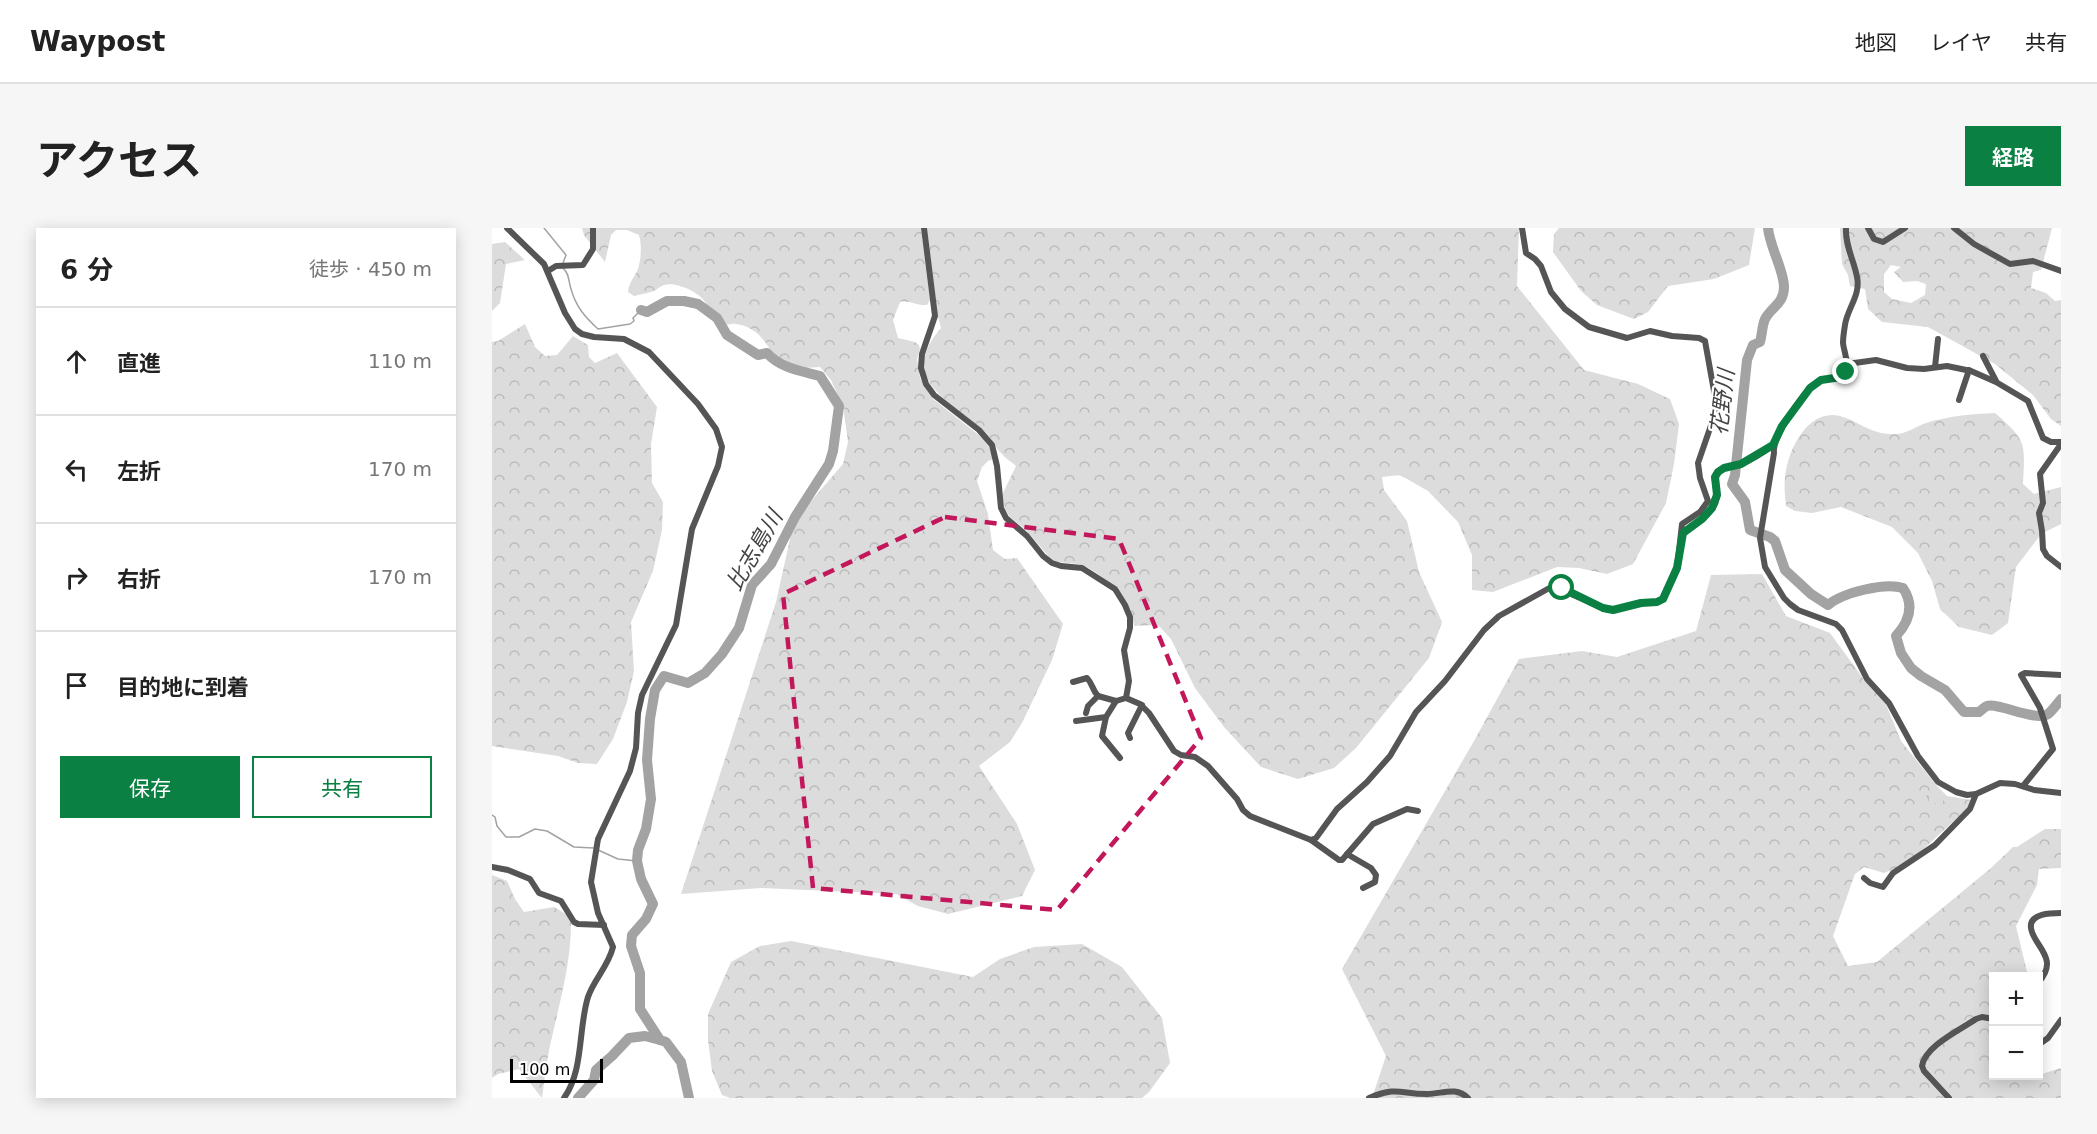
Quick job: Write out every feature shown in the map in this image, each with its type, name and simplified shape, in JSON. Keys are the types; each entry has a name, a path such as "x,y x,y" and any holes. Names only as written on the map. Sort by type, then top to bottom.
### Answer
{"street":[{"path":"507,228 548,271 565,313 575,329 582,334 594,337 624,339 649,352 698,404 716,429 722,447 718,466 692,529 676,625 642,695 638,713 636,748 630,771 602,826 596,849 591,882 595,905 613,947 604,971 588,998 573,1080 564,1098"},
{"path":"548,271 556,266 583,265 592,249 593,228"},
{"path":"924,228 935,316 922,354 921,368 926,384 934,396 979,430 992,445 997,466 1001,508 1006,518 1027,536 1043,556 1052,563 1082,568 1115,590 1125,605 1130,617 1130,628 1124,650 1129,681 1126,698"},
{"path":"1311,840 1316,838 1337,809 1367,782 1390,756 1416,712 1491,622 1545,588 1553,586 1603,608 1613,610 1663,599 1677,568 1683,533 1682,524 1700,512 1708,501 1700,478 1698,463 1717,408 1705,341 1699,338 1672,336 1650,331 1627,338 1589,327 1573,318 1551,292 1541,266 1526,254 1522,228"},
{"path":"1846,228 1849,252 1858,283 1853,305 1845,322 1843,343 1847,363 1846,372 1841,377 1821,380 1810,388 1782,426 1773,445 1774,453 1760,538 1766,567 1784,598 1798,610 1836,624 1842,630 1867,679 1889,703 1918,756 1938,782 1956,792 1976,795 2000,783 2061,793"},
{"path":"1868,228 1874,239 1883,242 1905,228"},
{"path":"1954,228 1974,244 2010,264 2033,261 2061,271"},
{"path":"1935,368 1938,339"},
{"path":"1983,356 1996,382"},
{"path":"1847,363 1876,360 1907,368 1947,366 1969,370 1996,382 2028,401 2043,438 2061,443 2040,474 2043,503 2039,513 2043,549 2047,556 2061,567"},
{"path":"1959,400 1969,370"},
{"path":"1683,533 1702,519 1712,508 1717,495 1715,477 1721,470 1741,464 1773,445"},
{"path":"2023,786 2053,749 2040,708 2021,675 2025,672 2061,675"},
{"path":"1073,682 1086,678 1098,696 1116,701 1126,698 1142,705 1174,751 1181,755 1195,757 1208,766 1250,816 1311,840 1339,860 1342,860 1373,824 1407,809 1418,811"},
{"path":"1086,713 1092,700 1098,696"},
{"path":"1116,701 1106,717 1102,736 1120,758"},
{"path":"1130,738 1128,733 1142,705"},
{"path":"1076,721 1106,717"},
{"path":"1864,878 1870,883 1883,887 1893,873 1935,845 1970,808 1976,795"},
{"path":"1347,854 1371,868 1376,875 1375,882 1363,888"},
{"path":"492,867 508,870 530,879 539,893 561,901 574,922 604,925"},
{"path":"2043,977 2048,961 2032,933 2031,923 2044,913 2061,913"},
{"path":"1950,1098 1927,1076 1922,1061 1937,1044 1976,1019 1989,1018"},
{"path":"2043,1042 2061,1020"},
{"path":"1369,1098 1397,1090 1426,1094 1452,1091 1459,1092 1468,1098"}],"highlighted area":[{"path":"945,517 1119,539 1201,738 1057,910 813,888 783,594"}],"green space":[{"path":"582,228 921,228 930,300 927,305 900,302 893,320 898,338 919,345 917,359 920,378 933,399 980,436 989,447 993,459 982,467 977,481 988,514 993,550 1005,559 1017,558 1063,624 1052,660 1022,723 1010,742 979,766 1017,824 1035,870 1022,896 948,914 918,906 896,894 761,888 681,894 776,602 794,521 843,464 848,442 843,406 831,380 820,367 805,368 797,374 779,367 768,346 758,334 744,326 718,324 712,318 700,296 688,289 669,284 634,296 628,292 640,261 639,235 627,230 616,230 611,235 605,262 584,235"},
{"path":"927,228 1519,228 1517,286 1584,370 1638,384 1670,399 1679,424 1666,503 1633,564 1607,574 1579,568 1557,567 1493,592 1472,590 1472,555 1458,522 1428,491 1400,475 1382,477 1384,490 1407,521 1419,572 1442,622 1429,658 1356,748 1334,768 1298,779 1261,767 1224,727 1195,688 1171,639 1160,627 1134,626 1131,610 1117,587 1089,568 1078,564 1057,562 1050,558 1026,530 1009,516 1002,495 1016,466 1000,452 985,432 933,388 926,376 924,362 929,346 941,328 937,313"},
{"path":"1559,228 1755,228 1749,265 1714,279 1668,286 1648,312 1634,319 1597,305 1581,291 1553,252 1554,234"},
{"path":"1840,228 2052,228 2041,270 2033,272 2031,288 2046,293 2055,301 2061,300 2061,426 2051,419 2033,395 1995,364 1928,327 1882,322 1868,309 1865,289 1850,286 1848,275 1842,264","holes":["1891,265 1901,267 1894,272 1903,282 1917,281 1926,284 1925,295 1911,303 1892,299 1884,292 1884,274"]},
{"path":"505,242 525,260 506,264 500,303 492,311 492,244"},
{"path":"525,324 535,347 545,356 557,355 573,336 588,345 589,357 595,363 617,353 657,407 651,444 652,483 663,502 662,530 653,571 631,622 634,671 627,702 613,739 597,764 578,763 558,756 492,746 492,342 498,341"},
{"path":"1995,413 2013,430 2022,443 2023,484 2034,494 2061,487 2061,524 2041,534 2016,567 2008,623 1992,635 1959,627 1940,609 1932,581 1918,553 1892,527 1841,507 1812,513 1795,511 1786,506 1785,481 1790,456 1801,434 1818,419 1828,415 1840,416 1872,430 1887,434 1900,434 1926,423 1943,419"},
{"path":"1762,574 1786,616 1830,633 1865,681 1885,702 1901,741 1937,786 1947,796 1971,800 1967,809 1908,863 1884,873 1864,867 1855,874 1833,936 1848,966 1877,962 1991,868 2013,847 2017,847 2045,829 2061,829 2061,868 2039,869 2037,885 2016,926 2027,972 1989,972 1989,1080 2043,1080 2043,1074 2061,1068 2061,1098 1372,1098 1386,1056 1342,969 1519,659 1582,651 1617,657 1696,631 1711,575"},
{"path":"1925,792 1943,796 1943,805 1929,802"},
{"path":"492,875 507,881 524,912 554,907 571,917 568,963 549,1052 542,1098 519,1069 498,1074 492,1078"},
{"path":"791,941 973,977 1000,959 1034,947 1082,944 1122,967 1162,1018 1170,1063 1142,1098 730,1098 722,1095 712,1071 708,1040 708,1014 731,962 760,946"}],"waterway":[{"path":"544,228 566,255 563,263"},
{"name":"花野川","path":"1768,228 1784,287 1780,301 1765,319 1760,342 1753,345 1747,360 1735,475 1732,484 1745,502 1750,530 1775,541 1785,570 1811,594 1828,605 1843,596 1864,590 1886,586 1903,588 1909,601 1909,614 1896,636 1901,653 1911,668 1945,690 1964,712 1979,712 1986,706 1992,706 2042,716 2048,714 2061,699"},
{"path":"563,268 568,275 578,306 598,329 630,324 641,310"},
{"name":"比志島川","path":"641,310 647,312 667,301 698,304 717,318 727,335 758,355 767,353 784,366 820,376 839,406 829,464 795,517 771,564 752,585 739,628 722,654 705,673 688,683 664,676 655,690 647,760 651,799 637,861 641,879 653,904 646,919 632,935 631,946 640,973 640,1009 660,1040 666,1042 681,1062 689,1098"},
{"path":"492,815 506,837 519,837 535,829 547,831 574,847 594,848"},
{"path":"598,850 618,859 637,861"},
{"path":"578,1098 594,1080 596,1070 629,1038 645,1036 660,1040"}],"route":[{"path":"1562,588 1603,608 1613,610 1663,599 1677,568 1680,538 1683,533 1702,519 1716,501 1715,477 1718,472 1724,468 1741,464 1773,445 1782,426 1810,388 1821,380 1841,377 1846,372"}]}
